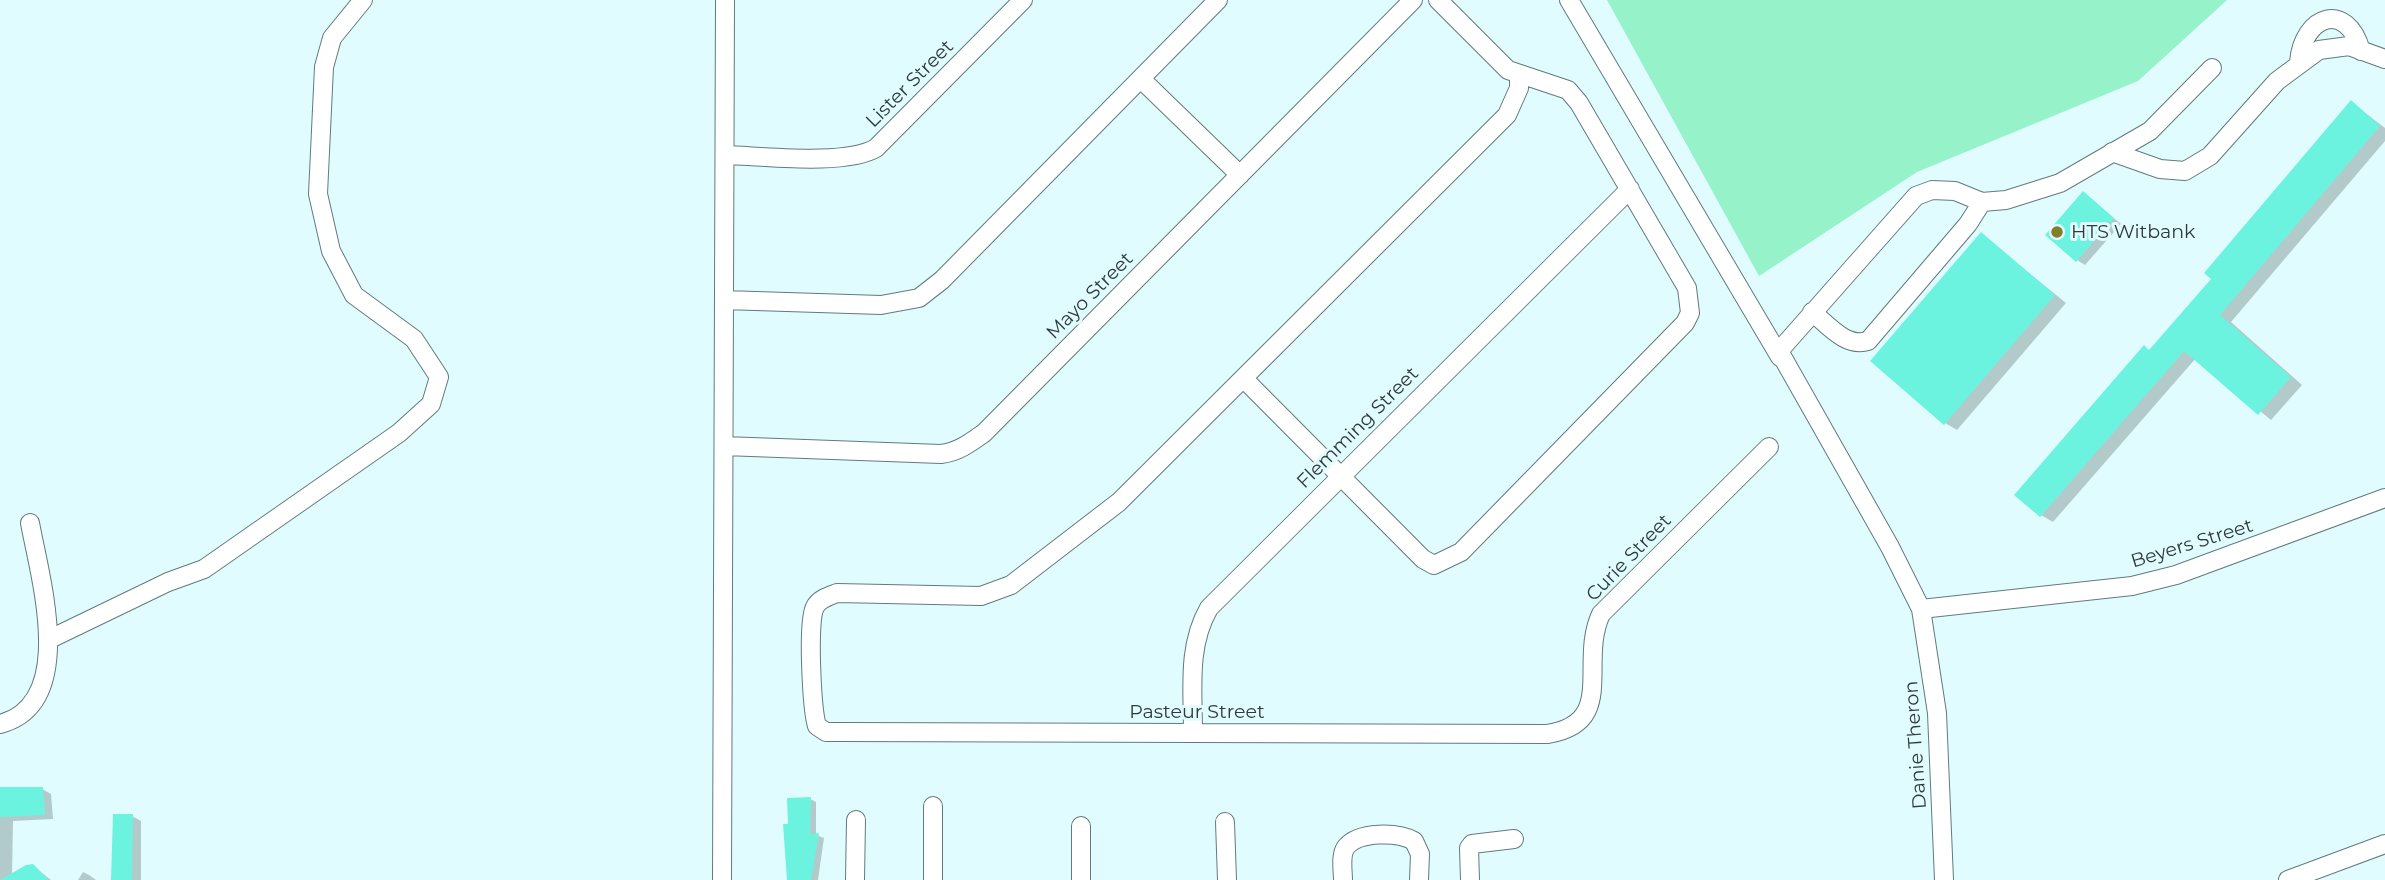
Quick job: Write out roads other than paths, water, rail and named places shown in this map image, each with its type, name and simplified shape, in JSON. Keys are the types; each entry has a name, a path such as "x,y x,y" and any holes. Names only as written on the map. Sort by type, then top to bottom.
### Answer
{"street":[{"path":"50,639 168,582 204,569 398,433 431,404 439,377 430,360 414,338 354,295 331,251 318,194 324,67 331,38 363,0"},
{"path":"722,880 725,0"},
{"name":"Lister Street","path":"725,155 839,158 866,154 876,148 1023,0"},
{"path":"724,300 881,305 919,298 942,280 1219,0"},
{"name":"Mayo Street","path":"724,446 941,454 967,445 984,433 1413,0"},
{"path":"1438,0 1508,70 1519,76 1568,90 1579,103 1687,288 1690,313 1685,323 1461,552 1434,565 1423,559 1244,379 1507,115 1516,100 1519,76"},
{"name":"Danie Theron","path":"1569,0 1890,547 1921,609 1937,713 1944,880"},
{"path":"2299,62 2300,51 2316,22 2332,13 2343,14 2349,19 2357,31 2361,51"},
{"path":"2112,152 2160,169 2185,171 2210,156 2253,106 2299,62 2319,50 2349,46 2385,59"},
{"path":"1780,357 1779,351 1784,343 1916,196 1932,190 1955,191 1982,202 2006,200 2060,183 2151,131 2212,68"},
{"path":"1141,79 1240,175"},
{"name":"Flemming Street","path":"1193,733 1193,652 1198,627 1209,608 1630,189"},
{"path":"1812,312 1849,341 1858,344 1868,341 1968,224 1982,202"},
{"name":"Pasteur Street","path":"1244,379 1119,502 1000,591 981,596 837,593 820,601 812,615 812,701 817,726 826,732 842,733 1548,734 1577,725"},
{"name":"Curie Street","path":"1577,725 1587,715 1590,702 1593,631 1601,614 1769,447"},
{"name":"Beyers Street","path":"1921,609 2132,586 2281,538 2385,498"},
{"path":"0,724 27,709 41,691 50,639 30,523"},
{"path":"933,806 933,880"},
{"path":"855,880 856,820"},
{"path":"1226,822 1227,880"},
{"path":"1081,826 1081,880"},
{"path":"1343,880 1343,853 1348,845 1362,836 1398,835 1414,841 1420,854 1419,880"},
{"path":"1470,880 1469,848 1472,844 1514,839"},
{"path":"2288,880 2311,875 2385,844"}],"place":[{"name":"HTS Witbank","path":"2057,232"}]}
